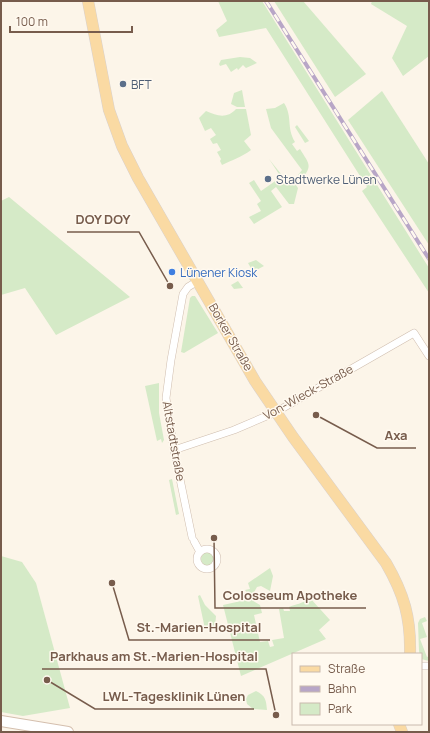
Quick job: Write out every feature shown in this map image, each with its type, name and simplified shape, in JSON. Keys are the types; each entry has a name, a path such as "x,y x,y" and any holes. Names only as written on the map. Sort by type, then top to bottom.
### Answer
{"main road":[{"name":"Borker Straße","path":"88,1 104,89 109,110 122,146 148,198 276,412 386,563 396,581 407,609 410,653"}],"street":[{"name":"Altstadtstraße","path":"198,281 188,287 183,294 166,398 174,450 193,539 200,552"},
{"name":"Von-Wieck-Straße","path":"174,450 234,430 276,412 414,333 429,356"},
{"path":"1,721 68,732"}],"green space":[{"path":"218,1 262,1 429,268 429,293 362,191 367,187 266,28 219,37 216,30 227,21"},
{"path":"274,1 303,1 366,74 335,97"},
{"path":"372,1 429,1 429,56 403,76 392,58 407,26 371,4"},
{"path":"240,57 250,58 257,63 246,68 243,65 238,70 237,68 231,72 226,64 220,66 219,64 221,60"},
{"path":"242,90 245,107 237,107 231,104 234,93"},
{"path":"382,91 429,164 429,245 348,120"},
{"path":"284,103 287,108 292,137 295,142 292,144 297,151 300,149 306,158 309,167 302,179 298,175 302,170 271,128 266,109 275,108"},
{"path":"236,109 246,109 251,135 244,141 251,150 241,157 222,165 220,161 221,159 217,152 221,150 217,143 213,144 210,139 216,135 211,128 205,131 199,118 206,111 222,116 233,112"},
{"path":"297,125 309,141 305,143 295,127"},
{"path":"269,159 289,184 293,181 298,188 294,204 289,204 276,187 271,191 282,207 254,224 249,217 261,211 257,204 261,201 249,183 254,180 261,191 281,177"},
{"path":"9,197 130,297 56,335 25,288 1,295 1,201"},
{"path":"256,260 264,266 245,276 244,275 252,270 248,263"},
{"path":"238,281 243,288 234,289 231,285"},
{"path":"195,296 218,333 184,353 181,352 190,298"},
{"path":"159,383 159,413 164,440 162,443 161,439 157,441 145,386"},
{"path":"172,479 179,514 176,515 169,480"},
{"path":"208,552 213,554 215,559 213,564 208,566 203,564 201,559 203,554"},
{"path":"1,556 22,562 36,583 70,708 23,716 1,712"},
{"path":"270,568 273,576 270,591 261,586 257,587 253,594 249,595 245,590 250,589 248,583"},
{"path":"200,595 205,605 216,616 215,627 209,624 205,629 198,596"},
{"path":"310,598 330,620 319,630 326,639 241,676 223,605 250,599 260,605 262,613 254,615 260,642 268,641 270,647 274,646 272,640 284,638 279,609 283,608 284,611 290,611 289,607"},
{"path":"425,617 427,621 422,623 427,637 420,639 427,657 429,656 429,661 422,659 422,653 420,653 419,651 418,623 420,619"},
{"path":"256,691 265,699 267,710 253,709 247,704 246,699 248,695"}],"railway":[{"path":"266,1 429,259"}],"place":[{"name":"BFT","path":"123,84"},
{"name":"Stadtwerke Lünen","path":"268,179"},
{"name":"Lünener Kiosk","path":"172,272"},
{"name":"DOY DOY","path":"170,286"},
{"name":"Axa","path":"316,415"},
{"name":"Colosseum Apotheke","path":"214,538"},
{"name":"St.-Marien-Hospital","path":"112,583"},
{"name":"LWL-Tagesklinik Lünen","path":"47,680"},
{"name":"Parkhaus am St.-Marien-Hospital","path":"276,715"}]}
